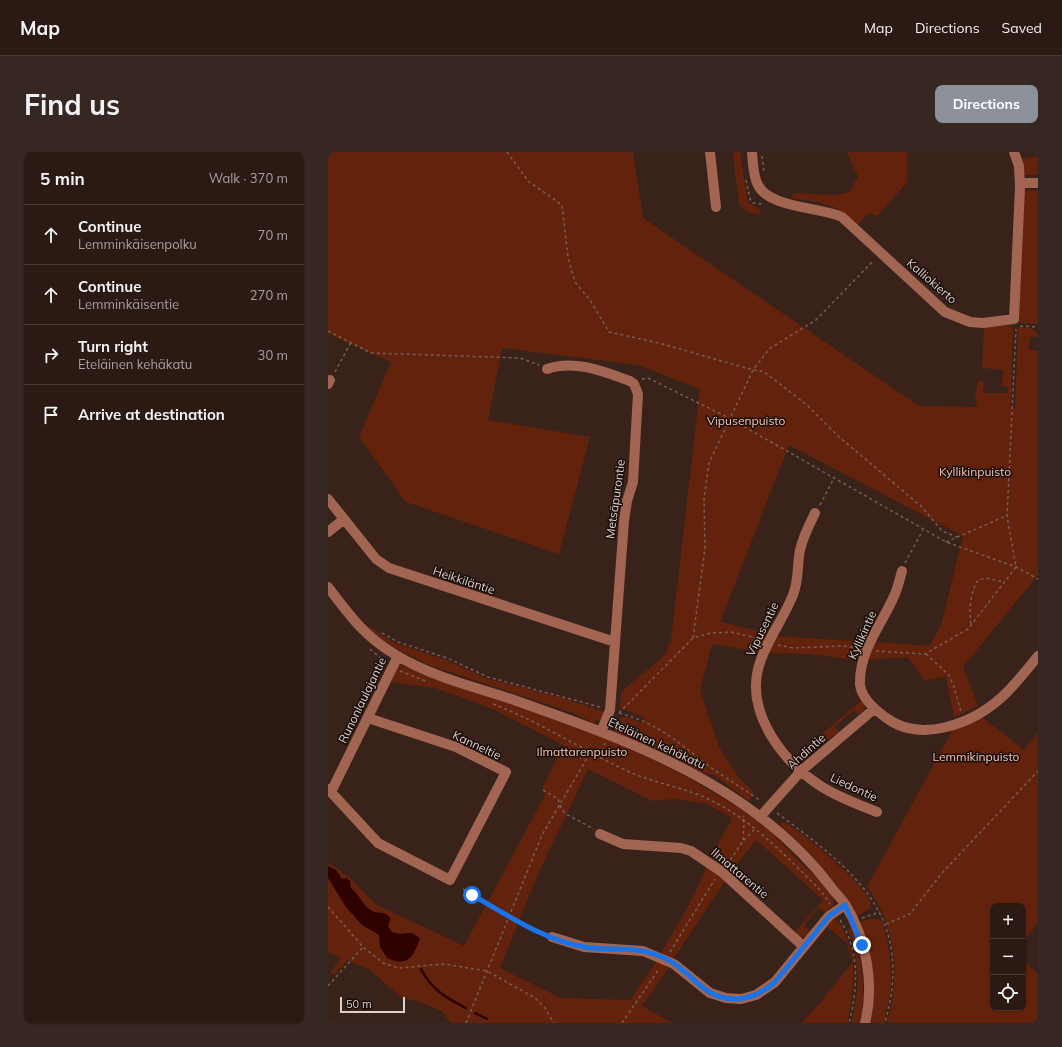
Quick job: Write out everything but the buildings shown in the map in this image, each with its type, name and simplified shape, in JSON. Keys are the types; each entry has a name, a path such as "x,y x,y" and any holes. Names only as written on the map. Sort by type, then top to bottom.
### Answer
{"street":[{"path":"710,152 716,207"},
{"name":"Kalliokierto","path":"752,152 755,178 761,191 768,197 777,201 832,212 842,217 945,312 970,322 984,323 1014,319 1020,183 1019,166 1014,152"},
{"path":"1020,183 1038,183"},
{"path":"547,369 565,365 580,366 630,381"},
{"name":"Metsäpurontie","path":"601,732 610,710 626,501 633,482 638,408 637,388 630,381"},
{"name":"Heikkiläntie","path":"328,499 343,520 376,559 389,568 615,642"},
{"name":"Vipusentie","path":"800,771 776,744 760,715 757,694 758,670 769,642 794,594 800,551 810,523 815,514"},
{"path":"328,532 343,520"},
{"name":"Kyllikintie","path":"874,709 865,698 860,686 860,667 866,651 896,593 902,571"},
{"name":"Eteläinen kehäkatu","path":"328,587 358,627 376,642 398,656 436,673 601,732 670,761 704,780 760,817 809,860 845,905 859,935 866,962 869,997 865,1023"},
{"name":"Runonlaulajantie","path":"398,656 368,718 329,790 378,843 450,880"},
{"path":"874,709 890,721 911,728 933,730 964,721 1000,698 1018,680 1038,656"},
{"name":"Ahdintie","path":"760,817 800,771 874,709"},
{"name":"Kanneltie","path":"368,718 456,747 506,772 450,880"},
{"name":"Liedontie","path":"800,771 840,797 877,812"},
{"name":"Ilmattarentie","path":"600,834 623,844 680,848 691,851 722,872 804,946"},
{"path":"552,937 584,947 643,951 666,959 681,969 710,993 726,998 741,999 756,995 766,990 775,982 829,916 845,905"}],"path":[{"path":"507,152 528,181 562,205 568,257 575,282 590,300 609,332 659,343 753,370 763,371 808,405 838,436 922,507 942,531 957,537"},
{"path":"762,152 765,178"},
{"path":"693,638 705,548 704,497 710,463 753,370 769,349 816,320 881,253"},
{"path":"619,713 693,638 711,633 731,632 793,648 843,646 854,647 866,651 926,654 968,629 1016,567 1007,516 1016,325 1038,328"},
{"path":"328,331 371,353 520,358 547,369"},
{"path":"329,382 351,342"},
{"path":"630,381 648,378 731,419 946,542 1016,567 1038,579"},
{"path":"815,514 834,478"},
{"path":"946,542 1007,516"},
{"path":"902,571 907,557 923,529"},
{"path":"971,625 971,601 974,587 978,580 986,578 1004,582"},
{"path":"367,647 393,668 430,683"},
{"path":"926,654 949,675 964,721"},
{"path":"491,703 640,777 707,798 742,818 785,855 816,886 835,912 846,931 855,959 855,992 849,1023"},
{"path":"466,1023 476,1003 508,916 542,835 591,752"},
{"path":"886,924 910,914 942,874 1038,771"},
{"path":"543,790 560,803 562,810 566,814 600,834"},
{"path":"742,818 744,823 742,835 743,842"},
{"path":"622,1023 666,959 713,882 743,842 755,829"},
{"path":"463,889 508,916 552,937"},
{"path":"328,907 363,947 383,963 399,968 444,964 487,971 535,998 545,1008 554,1023"},
{"path":"880,912 886,924 894,971 893,990 885,1023"},
{"path":"328,986 363,947"}],"green space":[{"path":"328,152 633,152 643,218 919,406 977,407 975,396 978,381 984,381 983,393 1008,393 1008,386 1002,386 1003,370 982,368 984,330 986,326 1011,326 1013,329 1011,408 1015,408 1018,327 1031,328 1036,331 1038,337 1030,337 1029,350 1038,351 1038,575 963,667 978,706 954,717 946,677 924,680 908,657 866,660 875,642 930,646 942,622 963,536 789,445 720,622 767,633 775,620 760,652 712,644 700,691 719,747 739,778 754,792 749,801 714,775 701,772 656,749 613,732 621,717 627,717 643,723 644,717 620,708 621,692 665,655 671,640 700,389 638,365 502,348 488,420 590,437 559,554 406,502 359,437 391,362 328,334"},
{"path":"733,152 740,152 748,203 759,208 761,215 750,213 739,205"},
{"path":"847,152 907,152 907,183 877,216 869,213 857,225 836,208 818,202 792,198 793,193 836,195 849,192 858,177"},
{"path":"1038,156 1038,175 1024,175 1021,159"},
{"path":"1029,190 1038,191 1038,324 1019,323 1023,193"},
{"path":"370,627 395,643 446,660 488,679 563,698 604,712 602,718 593,723 576,714 429,665 393,647 369,629"},
{"path":"777,636 866,642 856,660 809,654 769,653"},
{"name":"Ilmattarenpuisto","path":"401,665 508,702 614,742 675,770 731,803 767,828 806,868 817,877 833,898 834,905 825,912 818,908 804,925 810,931 807,937 801,938 794,933 823,900 756,840 730,874 711,858 732,818 705,803 674,799 652,801 588,769 539,872 500,968 561,998 630,1000 657,960 670,966 642,1006 672,1023 451,1023 442,1011 420,1002 401,997 370,970 348,960 334,975 330,973 341,958 328,952 328,862 350,878 375,904 464,946 545,795 543,787 563,745 491,708 435,688 391,682 398,666"},
{"path":"862,700 865,707 862,712 857,714 854,710 835,726 839,732 827,740 824,736 802,754 807,760 799,762 794,758"},
{"name":"Lemmikinpuisto","path":"982,717 1024,750 1038,732 1038,922 1026,938 1026,903 990,903 990,1011 1026,1011 1026,963 1038,973 1038,1023 887,1023 894,988 893,952 885,918 867,887 953,729"},
{"path":"783,822 791,826 816,845 844,870 865,893 871,903 870,909 857,916 841,891 822,867 780,825"},
{"path":"702,862 725,881 673,959 661,953 686,910 707,867"},
{"path":"834,918 839,923 845,934 852,956 854,978 847,1023 802,1023 852,963 847,943 827,927"},
{"path":"870,919 879,919 881,921 889,948 891,980 889,1000 884,1023 871,1023 874,997 872,972 868,947 860,922"},
{"path":"851,927 858,951 862,974 863,998 860,1023 851,1023 856,999 857,964 848,929"}],"shaded area":[{"path":"328,866 336,870 342,879 346,878 350,881 351,888 368,908 372,911 384,913 391,918 388,926 390,930 398,934 412,933 420,938 415,950 409,958 400,962 387,958 380,947 379,935 362,925 346,907 328,878"}],"waterway":[{"path":"421,969 434,987 466,1008"},
{"path":"475,1013 487,1019"}],"route":[{"path":"472,895 511,918 568,943 601,949 631,948 655,954 674,964 710,993 726,998 741,999 756,995 766,990 775,982 829,916 845,905 862,945"}],"park label":[{"name":"Vipusenpuisto","path":"746,420"},
{"name":"Kyllikinpuisto","path":"975,471"}]}
